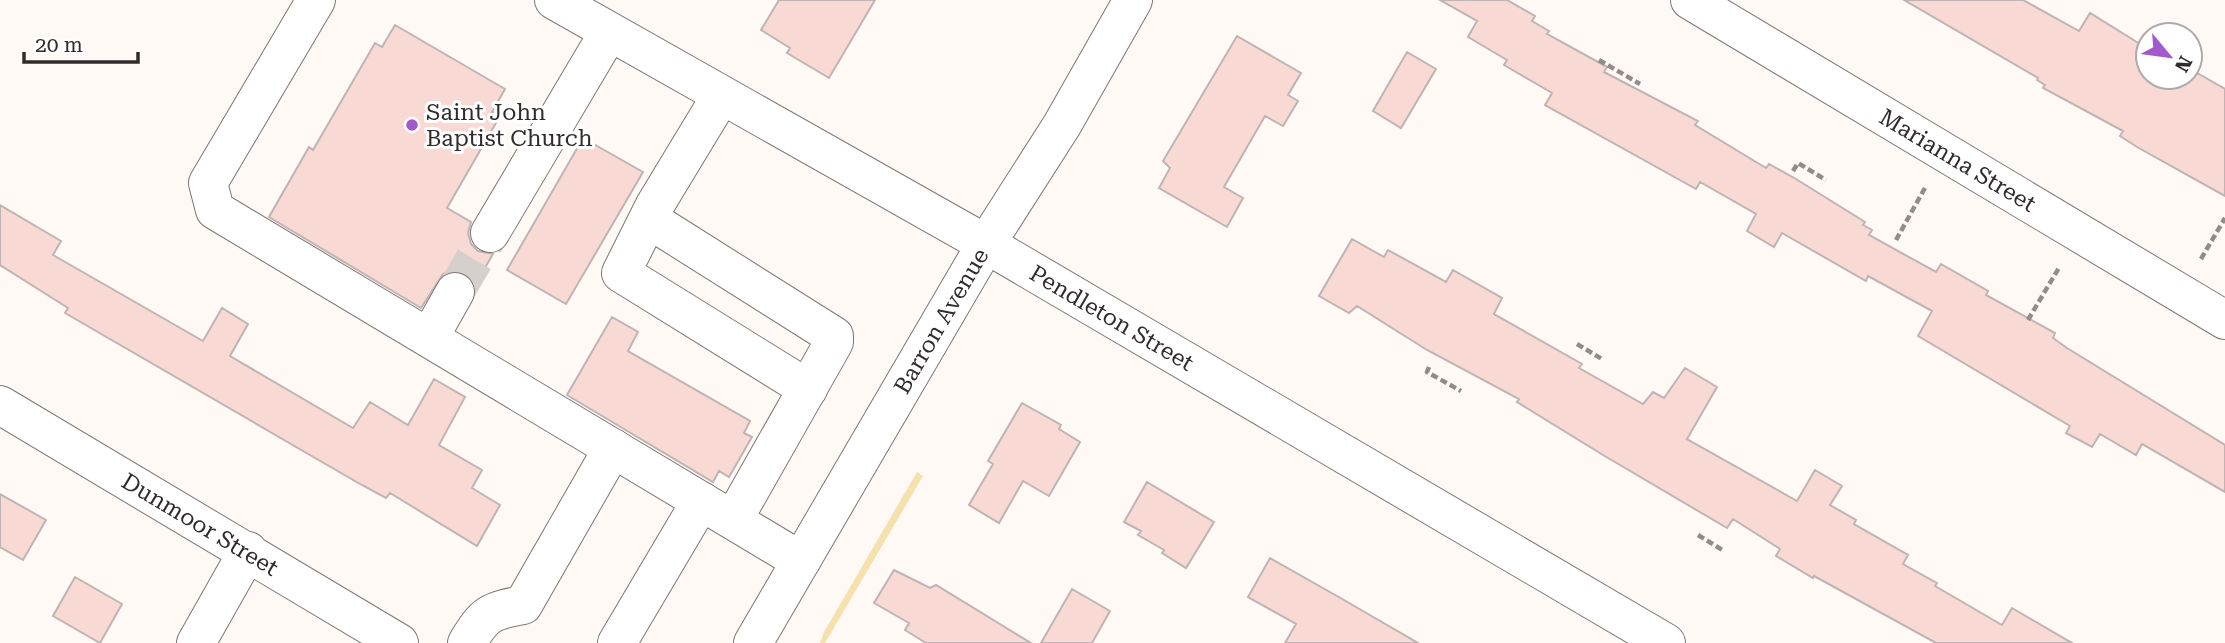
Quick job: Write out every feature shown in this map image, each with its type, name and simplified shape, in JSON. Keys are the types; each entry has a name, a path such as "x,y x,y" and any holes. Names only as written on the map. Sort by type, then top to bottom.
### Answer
{"main road":[{"path":"316,0 208,183 215,210 801,561"},
{"name":"Pendleton Street","path":"554,0 986,244 1666,643"},
{"name":"Barron Avenue","path":"753,643 986,244 1062,125 1133,0"},
{"name":"Marianna Street","path":"1690,0 2225,320"},
{"path":"490,233 609,32"},
{"path":"721,96 621,266 621,272 625,278 808,389"},
{"path":"651,216 658,225 830,331 834,342 733,520"},
{"path":"429,338 455,292"},
{"name":"Dunmoor Street","path":"0,405 399,643"},
{"path":"467,643 487,614 496,608 523,605 613,448"},
{"path":"617,643 701,500"},
{"path":"196,643 248,551"}],"path":[{"path":"1599,60 1640,84"},
{"path":"1793,171 1798,163 1826,180"},
{"path":"1896,240 1927,185"},
{"path":"2201,259 2225,218"},
{"path":"2028,320 2060,266"},
{"path":"1577,344 1602,359"},
{"path":"1429,368 1427,372 1461,391"},
{"path":"1698,535 1724,551"}],"shaded area":[{"path":"917,472 923,476 825,643 820,643 824,632"}],"building":[{"path":"779,0 875,0 829,78 787,53 790,48 761,30"},
{"path":"1440,0 1507,0 1535,16 1532,21 1549,31 1547,34 1607,67 1604,72 1698,121 1695,125 1766,168 1769,164 1865,222 1863,225 1872,230 1869,235 1936,272 1941,264 1988,291 1986,295 2055,333 2053,338 2067,348 2225,445 2225,492 2142,444 2136,455 2100,434 2092,447 2066,433 2070,426 1918,336 1932,311 1868,276 1866,281 1782,233 1774,247 1747,231 1756,214 1700,182 1696,189 1545,105 1552,93 1504,65 1507,60 1468,37 1477,21"},
{"path":"1904,0 2023,0 2079,31 2090,13 2134,40 2134,91 2204,91 2204,77 2225,89 2225,196 2137,147 2120,136 2123,131 2043,88 2045,85 2037,80 2038,78"},
{"path":"395,25 505,89 492,112 500,116 447,208 471,222 468,233 471,244 478,251 493,254 475,285 465,273 454,270 443,274 421,308 269,217 309,147 313,150 375,43 382,47"},
{"path":"1237,36 1301,73 1288,95 1298,101 1283,126 1265,116 1224,187 1243,198 1227,227 1159,188 1170,168 1163,161"},
{"path":"1407,52 1436,69 1401,128 1373,111"},
{"path":"583,138 643,172 566,304 507,270"},
{"path":"0,205 61,241 53,255 203,341 222,308 248,324 230,356 353,428 370,402 408,425 434,379 465,397 439,445 482,470 472,488 500,505 477,546 390,493 386,498 360,484 65,313 68,308 0,265"},
{"path":"1352,239 1384,257 1388,250 1446,282 1453,270 1502,298 1494,314 1582,364 1579,368 1643,404 1653,392 1664,398 1685,368 1717,387 1687,439 1797,501 1815,470 1842,486 1830,505 1856,520 1854,524 1908,555 1903,564 1937,583 1935,586 2002,625 2012,608 2072,643 1936,643 1814,576 1813,578 1776,556 1780,549 1733,519 1727,528 1517,402 1519,399 1427,350 1357,306 1349,313 1319,296"},
{"path":"612,317 638,332 628,351 750,421 744,433 752,437 729,477 719,471 713,482 567,395"},
{"path":"1022,403 1061,425 1059,429 1080,442 1049,496 1023,481 999,523 969,505 993,464 988,461"},
{"path":"1147,482 1214,522 1186,568 1162,553 1164,550 1138,535 1141,531 1124,522"},
{"path":"0,494 46,520 23,560 0,547"},
{"path":"1270,558 1418,643 1285,643 1296,624 1248,597"},
{"path":"894,570 930,588 936,585 1031,643 926,643 905,630 909,623 874,603"},
{"path":"75,577 122,604 100,643 53,616"},
{"path":"1072,589 1110,611 1092,643 1041,643"}],"tunnel":[{"path":"455,292 490,233"}],"place":[{"name":"Saint John Baptist Church","path":"412,125"}]}
